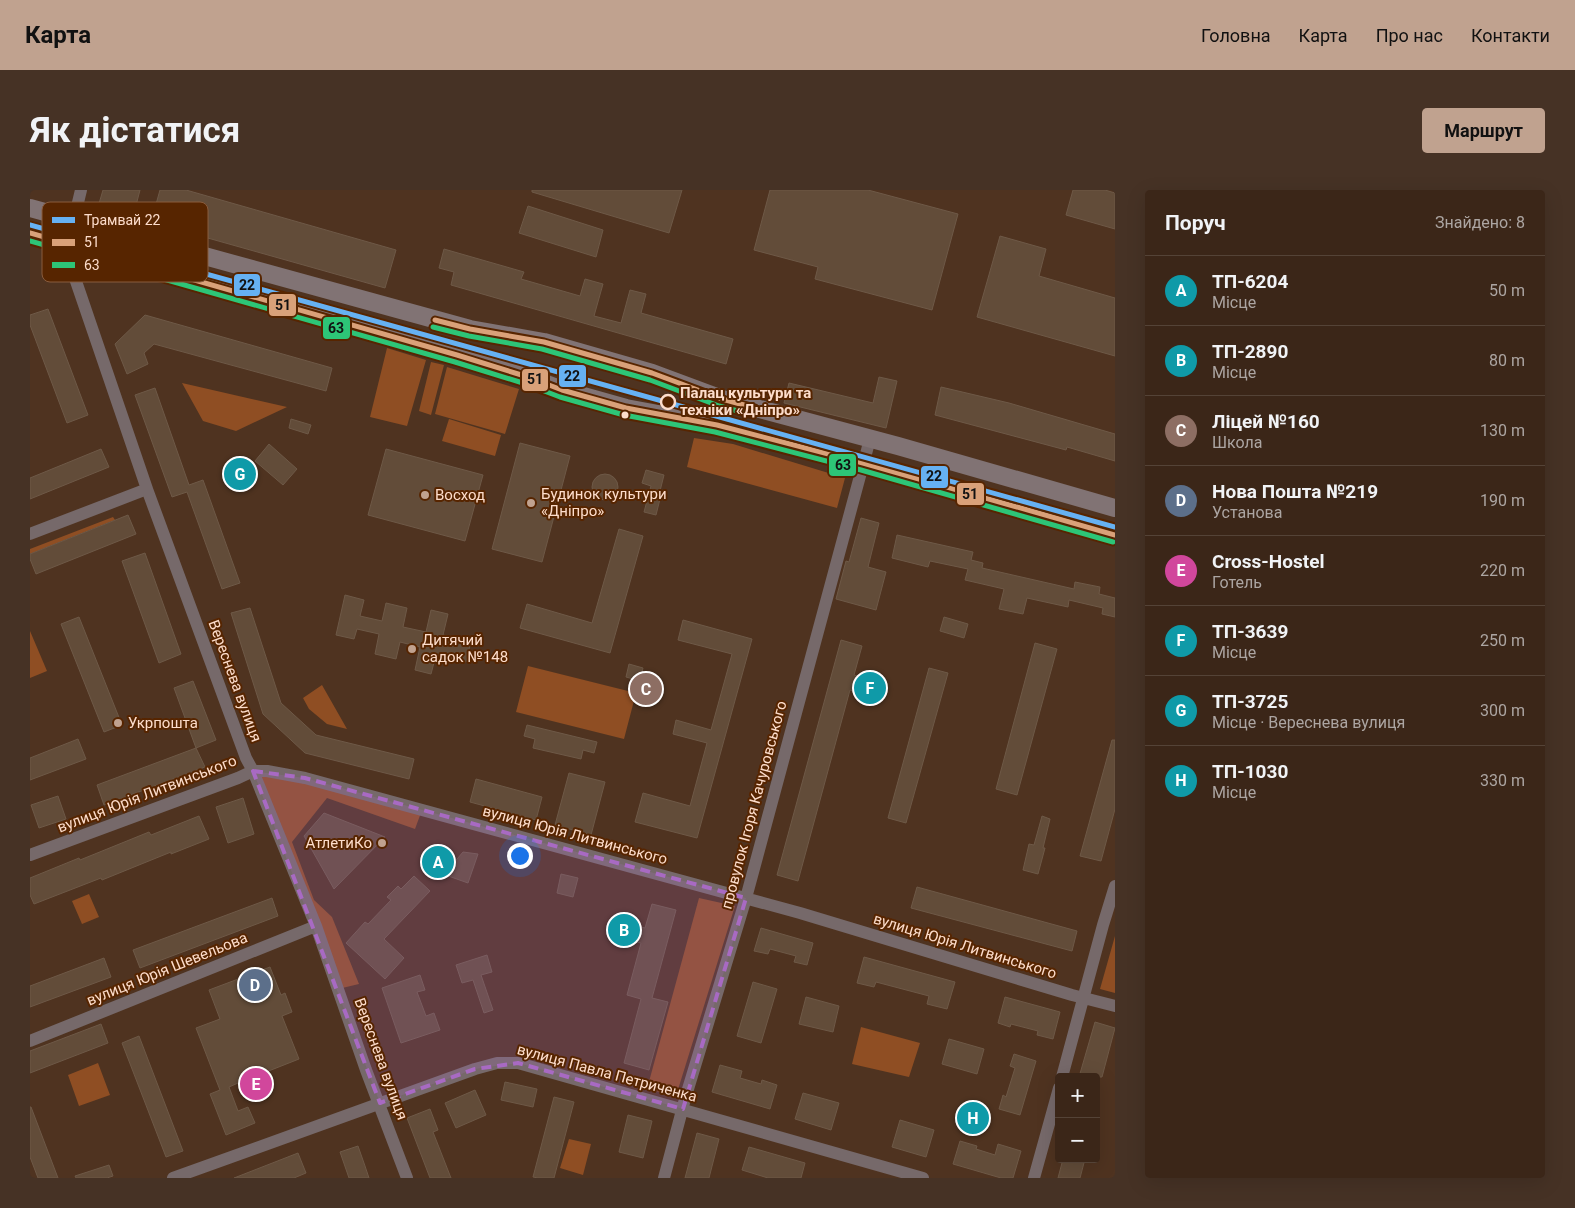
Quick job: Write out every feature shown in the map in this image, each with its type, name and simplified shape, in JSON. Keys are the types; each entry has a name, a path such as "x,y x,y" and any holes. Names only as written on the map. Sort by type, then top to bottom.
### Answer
{"main road":[{"path":"208,257 470,329 544,342 652,373 722,399 1115,508"},
{"path":"204,282 448,352 528,377 562,390 626,408 717,425 863,463 1115,535"}],"street":[{"name":"Вереснева вулиця","path":"76,282 147,489 246,758 316,926 366,1070 407,1178"},
{"name":"провулок Ігоря Качуровського","path":"664,1178 746,898 870,439"},
{"path":"30,534 147,489"},
{"name":"вулиця Юрія Литвинського","path":"30,855 253,771 267,771 305,778 746,898 1115,1006"},
{"path":"1063,1073 1115,886"},
{"name":"вулиця Юрія Шевельова","path":"30,1041 316,926"},
{"name":"вулиця Павла Петриченка","path":"174,1178 475,1069 497,1063 518,1063 923,1178"},
{"path":"1034,1178 1055,1102"}],"highlighted area":[{"path":"253,771 305,778 746,898 683,1109 518,1063 475,1069 380,1103"}],"shaded area":[{"path":"387,348 426,360 407,426 370,417"},
{"path":"431,362 444,365 431,415 419,411"},
{"path":"447,367 519,389 505,434 435,414"},
{"path":"182,383 287,407 236,431 203,421"},
{"path":"449,419 501,435 495,456 442,441"},
{"path":"694,438 733,444 845,478 837,508 687,467"},
{"path":"113,517 115,520 30,554 30,549"},
{"path":"30,631 47,671 30,678"},
{"path":"528,666 636,693 624,739 516,712"},
{"path":"322,685 347,729 327,724 309,709 303,698"},
{"path":"253,771 422,810 415,829 327,798 292,842 314,900 332,917 359,984 338,989"},
{"path":"89,894 99,917 82,924 72,901"},
{"path":"699,898 735,906 676,1096 647,1089"},
{"path":"1115,936 1115,993 1100,989"},
{"path":"861,1027 920,1043 909,1077 852,1064"},
{"path":"98,1063 110,1095 79,1106 68,1075"},
{"path":"569,1139 591,1144 583,1175 560,1168"}],"building":[{"path":"103,190 140,190 137,202 99,202"},
{"path":"160,190 186,190 396,250 385,288 208,238 208,202 157,202"},
{"path":"532,190 682,190 669,233 532,192"},
{"path":"770,190 868,190 958,214 932,310 815,279 818,267 754,250"},
{"path":"1073,190 1105,190 1115,193 1115,229 1066,215"},
{"path":"528,206 603,230 596,257 519,233"},
{"path":"1000,236 1046,249 1039,276 1115,298 1115,356 977,317"},
{"path":"444,249 524,272 521,279 580,296 585,279 603,284 594,316 621,323 630,290 646,294 641,313 733,339 726,364 451,285 454,272 439,268"},
{"path":"48,309 88,415 67,423 30,325 30,315"},
{"path":"145,315 332,368 326,391 154,344 144,353 148,364 127,374 115,344"},
{"path":"879,377 897,381 886,428 784,403 789,383 873,403"},
{"path":"941,387 1009,403 1115,434 1115,461 1067,447 1066,450 935,415"},
{"path":"155,388 189,485 203,480 240,583 222,589 187,492 172,497 135,395"},
{"path":"291,419 311,425 308,434 289,428"},
{"name":"Будинок культури «Дніпро»","path":"520,443 570,456 542,562 492,549"},
{"path":"269,444 297,469 283,485 255,461"},
{"path":"101,449 109,467 30,499 30,478"},
{"name":"Восход","path":"386,449 483,475 465,541 368,515"},
{"path":"242,462 249,483 238,487 231,466"},
{"path":"646,470 664,475 656,515 644,512 651,486 642,483"},
{"path":"605,474 614,478 618,487 614,496 605,500 596,496 592,487 596,478"},
{"path":"128,515 136,534 36,574 30,554"},
{"path":"861,518 879,523 868,567 886,572 876,610 836,599 846,561 849,562"},
{"path":"619,529 643,536 610,653 520,628 527,604 592,623"},
{"path":"897,535 973,552 971,560 983,563 982,568 1074,589 1075,582 1100,587 1099,594 1115,598 1115,617 1102,614 1103,608 1069,600 1068,607 1027,598 1023,614 999,609 1004,589 965,580 968,569 930,561 928,567 892,558"},
{"path":"145,553 181,654 159,663 122,561"},
{"path":"345,595 364,600 360,616 382,621 386,603 407,608 403,627 426,632 431,610 448,614 443,635 471,641 466,662 436,655 431,674 415,670 420,647 400,642 396,659 375,654 379,634 357,629 354,639 336,635"},
{"path":"250,608 281,703 316,735 414,759 409,779 305,753 263,714 231,613"},
{"path":"79,617 122,725 104,732 61,624"},
{"path":"944,617 968,624 964,638 940,631"},
{"path":"683,620 752,639 697,838 635,822 643,793 690,806 707,743 673,734 676,720 711,730 732,654 678,640"},
{"path":"841,640 862,646 854,675 878,682 873,698 850,690 798,881 777,875"},
{"path":"1035,643 1057,649 1017,795 996,789"},
{"path":"629,664 643,668 640,681 626,677"},
{"path":"929,668 948,673 906,823 888,818"},
{"path":"193,681 216,740 196,748 174,688"},
{"path":"527,725 597,742 594,753 583,750 581,759 533,748 535,739 524,736"},
{"path":"78,739 86,759 30,780 30,758"},
{"path":"1112,740 1115,740 1115,809 1101,861 1080,856"},
{"path":"196,748 205,767 104,805 97,785"},
{"path":"569,773 605,782 591,835 555,825"},
{"path":"476,779 542,797 536,820 470,802"},
{"path":"58,796 66,819 39,828 31,805"},
{"path":"243,798 254,834 228,843 216,807"},
{"path":"324,813 385,837 334,889 304,836"},
{"path":"199,816 209,839 34,904 30,895 30,878 149,832 151,835"},
{"path":"1042,816 1050,819 1038,874 1023,870 1029,844 1034,845"},
{"path":"440,852 452,865 463,852 478,854 468,883 437,872 428,863"},
{"path":"561,874 578,878 573,897 557,893"},
{"path":"414,876 430,891 384,939 404,958 385,979 346,943 365,922 368,924 391,900 387,897 398,886 401,889"},
{"path":"917,887 1077,931 1072,951 911,908"},
{"path":"272,898 278,916 140,968 133,950"},
{"path":"652,904 676,910 652,998 668,1002 649,1070 624,1063 641,999 627,995 641,943 617,937 621,922 645,928"},
{"path":"761,928 813,943 807,965 794,962 796,956 770,949 768,954 754,951"},
{"path":"487,955 492,972 481,975 493,1010 484,1013 473,980 462,983 456,965"},
{"path":"864,957 955,982 947,1009 927,1004 929,996 876,982 874,987 857,983"},
{"path":"104,958 111,977 30,1007 30,986"},
{"path":"270,967 281,995 285,993 292,1012 282,1016 299,1059 261,1074 267,1088 250,1094 245,1080 229,1087 238,1111 248,1107 255,1123 226,1135 210,1094 220,1090 196,1028 220,1019 209,990"},
{"path":"420,975 425,990 417,992 426,1016 434,1013 440,1030 401,1043 382,988"},
{"path":"753,982 777,989 761,1043 737,1036"},
{"path":"806,997 839,1006 833,1032 799,1024"},
{"path":"1005,997 1060,1012 1053,1039 1037,1035 1038,1031 1011,1024 1010,1027 998,1023"},
{"path":"1095,1022 1115,1028 1102,1077 1100,1077 1100,1073 1080,1073"},
{"path":"101,1024 108,1043 30,1073 30,1051"},
{"path":"139,1036 183,1151 166,1157 122,1043"},
{"path":"949,1039 984,1049 977,1074 942,1064"},
{"path":"1014,1054 1036,1061 1020,1115 999,1109 1003,1095 1006,1097 1015,1068 1010,1066"},
{"path":"720,1065 742,1071 740,1078 761,1084 762,1080 777,1085 770,1109 712,1092"},
{"path":"505,1082 537,1089 533,1107 501,1100"},
{"path":"475,1090 486,1115 456,1128 445,1103"},
{"path":"803,1093 839,1103 831,1130 795,1119"},
{"path":"554,1097 574,1102 554,1178 533,1177"},
{"path":"30,1107 58,1178 38,1178 30,1157"},
{"path":"430,1109 438,1130 433,1132 451,1178 430,1178 407,1118"},
{"path":"628,1115 652,1121 643,1158 619,1152"},
{"path":"900,1120 934,1130 926,1157 892,1147"},
{"path":"697,1133 719,1139 709,1178 685,1178"},
{"path":"960,1141 977,1146 976,1149 995,1155 998,1144 1021,1151 1013,1178 1001,1178 953,1164"},
{"path":"358,1146 369,1178 349,1178 340,1152"},
{"path":"749,1147 805,1163 801,1178 768,1178 742,1170"},
{"path":"298,1153 306,1173 294,1178 234,1178"},
{"path":"1062,1163 1084,1163 1080,1178 1058,1178"},
{"path":"109,1165 113,1176 107,1178 76,1178 75,1176"}],"tram line":[{"name":"22","path":"30,225 42,228"},
{"name":"22","path":"208,275 1115,527"}],"transit line":[{"name":"51","path":"30,233 42,236"},
{"name":"63","path":"30,241 42,244"},
{"name":"63","path":"174,282 455,362 526,384 560,397 624,415 715,432 861,470 1113,542"},
{"name":"51","path":"202,282 457,355 528,377 562,390 626,408 717,425 863,463 1115,535"},
{"name":"51","path":"435,320 470,329 544,342 652,373 722,399 755,408"},
{"name":"63","path":"433,327 469,336 542,349 650,380 719,406 753,415"}],"place":[{"name":"Палац культури та техніки «Дніпро»","path":"668,402"},
{"name":"ТП-3725","path":"240,474"},
{"name":"Восход","path":"425,495"},
{"name":"Будинок культури «Дніпро»","path":"531,503"},
{"name":"Дитячий садок №148","path":"412,649"},
{"name":"ТП-3639","path":"870,688"},
{"name":"Ліцей №160","path":"646,689"},
{"name":"Укрпошта","path":"118,723"},
{"name":"АтлетиКо","path":"382,843"},
{"name":"ТП-6204","path":"438,862"},
{"name":"ТП-2890","path":"624,930"},
{"name":"Нова Пошта №219","path":"255,985"},
{"name":"Cross-Hostel","path":"256,1084"},
{"name":"ТП-1030","path":"973,1118"}]}
